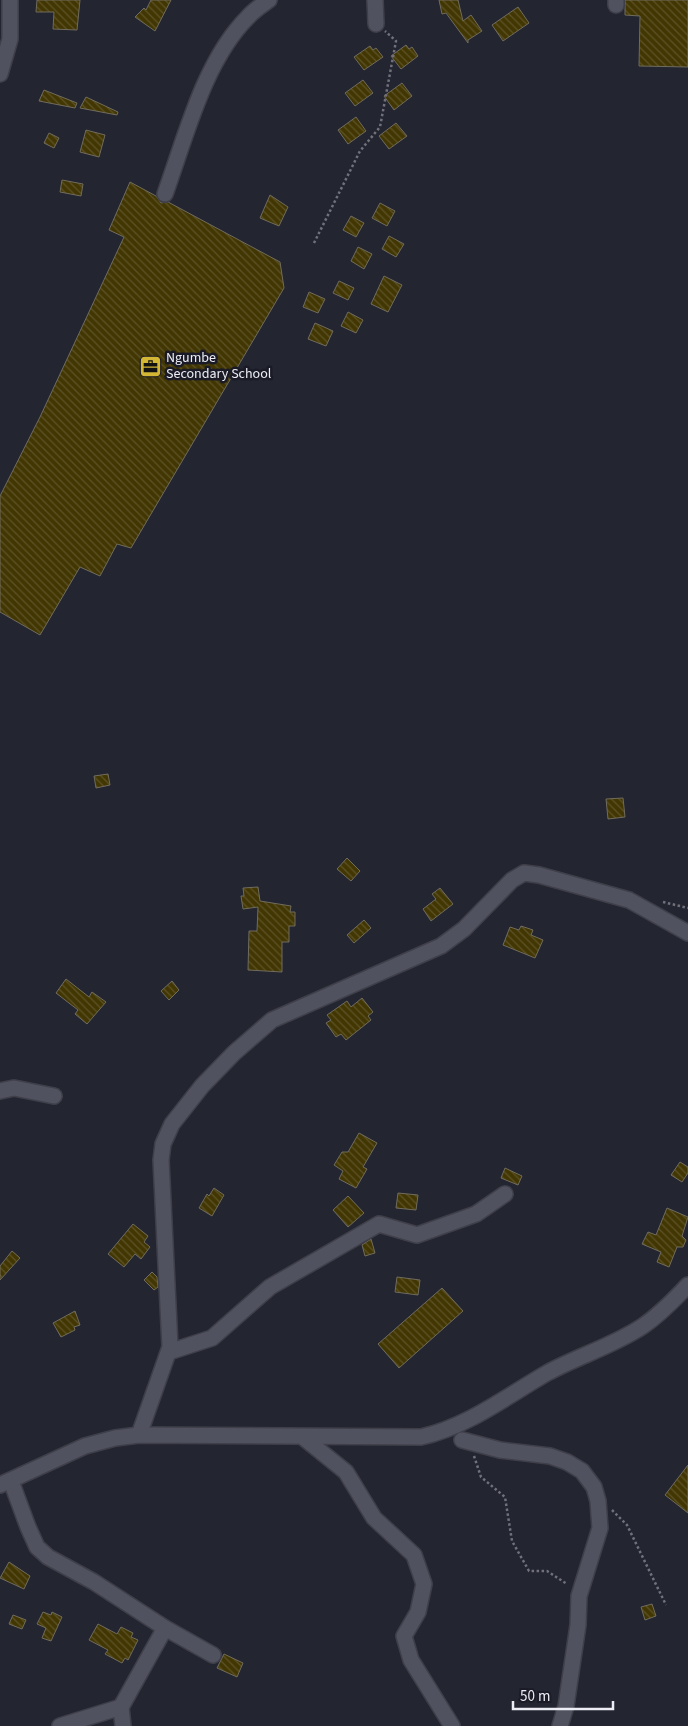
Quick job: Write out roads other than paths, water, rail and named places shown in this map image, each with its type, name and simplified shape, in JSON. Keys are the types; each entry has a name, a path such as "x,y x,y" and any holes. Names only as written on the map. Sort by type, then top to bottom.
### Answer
{"street":[{"path":"0,74 10,38 10,0"},
{"path":"165,194 207,81 220,54 248,17 269,0"},
{"path":"375,0 376,24"},
{"path":"139,1435 169,1352 161,1187 163,1144 172,1124 202,1086 234,1053 267,1024 281,1015 321,1000 441,946 464,929 512,880 524,873 539,874 629,900 688,933"},
{"path":"0,1091 14,1088 54,1096"},
{"path":"169,1352 212,1338 270,1287 379,1224 418,1235 476,1214 505,1194"},
{"path":"213,1654 164,1628 94,1582 48,1557 37,1547 6,1483 85,1446 115,1438 139,1435 304,1438 422,1437 448,1429 549,1372 615,1342 643,1326 688,1286"},
{"path":"304,1438 346,1472 374,1518 414,1555 424,1584 418,1612 404,1636 411,1660 452,1726"},
{"path":"462,1440 500,1450 550,1456 567,1462 582,1471 594,1487 598,1501 600,1528 579,1596 578,1625 566,1706 560,1726"},
{"path":"123,1726 121,1707 164,1628"},
{"path":"60,1726 121,1707"}],"place":[{"name":"Ngumbe Secondary School","path":"150,366"}]}
